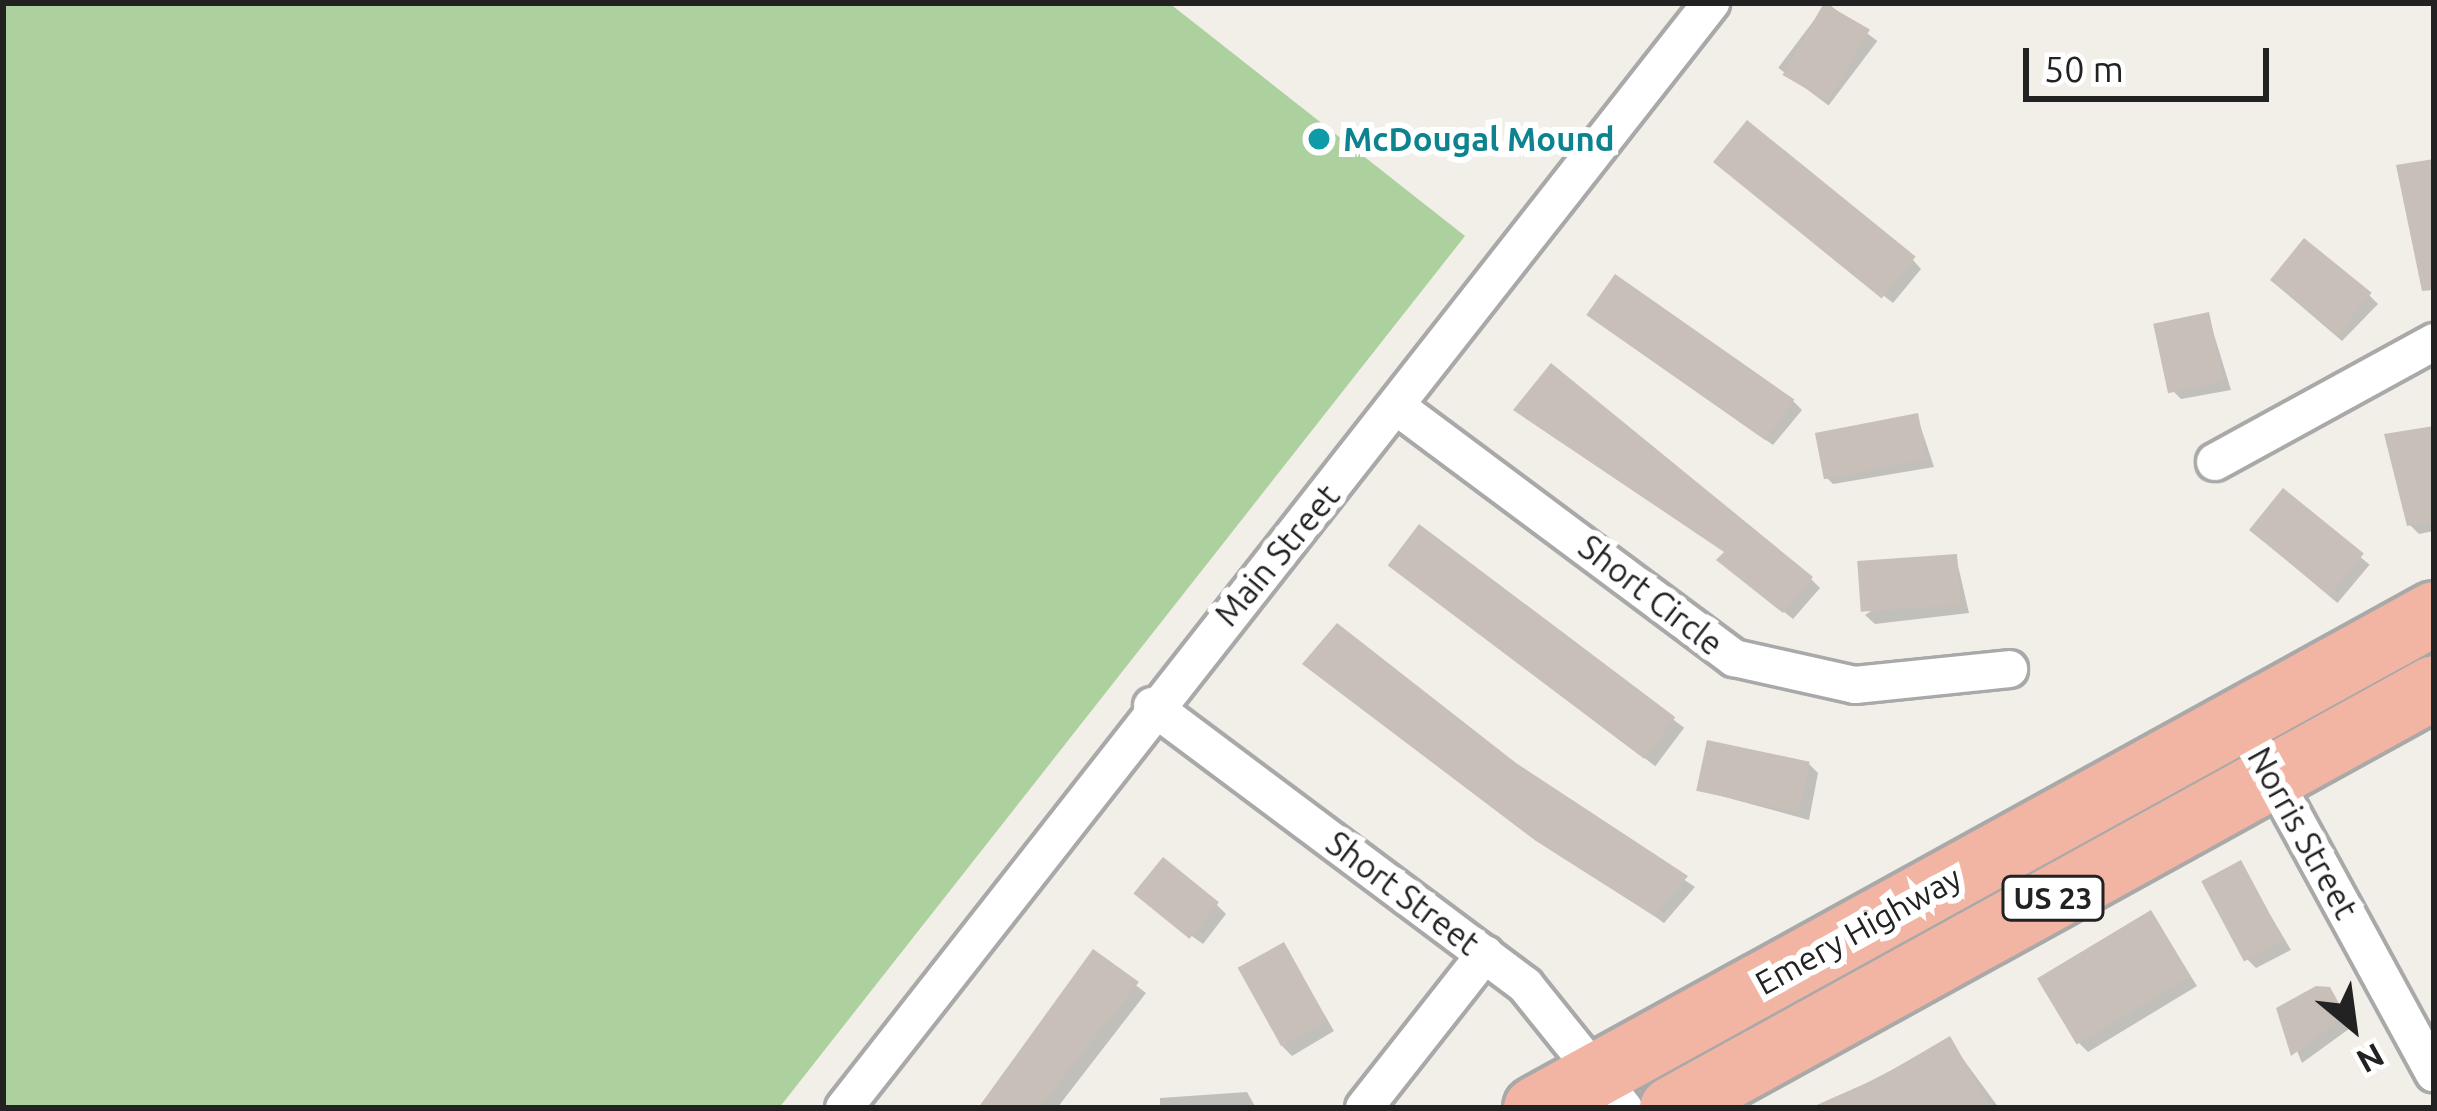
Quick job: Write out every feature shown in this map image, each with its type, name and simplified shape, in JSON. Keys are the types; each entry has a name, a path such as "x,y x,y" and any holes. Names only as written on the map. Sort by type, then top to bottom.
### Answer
{"highway":[{"name":"Emery Highway","path":"1534,1108 1613,1089 2241,720 2434,613"},
{"name":"Emery Highway","path":"1671,1108 2434,687"}],"street":[{"name":"Main Street","path":"844,1108 1153,706 1400,409 1711,3"},
{"path":"2215,462 2434,342"},
{"name":"Short Circle","path":"1400,409 1734,658 1856,685 2009,669"},
{"name":"Short Street","path":"1153,706 1485,954 1613,1089"},
{"name":"Norris Street","path":"2241,720 2434,1073"},
{"path":"1364,1108 1485,954"}],"green space":[{"path":"3,3 1169,3 1465,236 779,1108 3,1108"}],"building":[{"path":"1824,3 1870,30 1828,101 1782,75"},
{"path":"1747,120 1916,257 1882,299 1713,162"},
{"path":"2434,159 2434,290 2422,291 2396,165"},
{"path":"2304,238 2372,293 2338,335 2270,280"},
{"path":"1615,274 1794,400 1766,441 1586,315"},
{"path":"2209,312 2224,381 2168,393 2153,324"},
{"path":"1551,363 1813,577 1783,613 1716,560 1724,552 1513,410"},
{"path":"1918,413 1927,459 1824,479 1815,433"},
{"path":"2434,426 2434,521 2407,526 2384,434"},
{"path":"2283,488 2364,553 2330,595 2249,530"},
{"path":"1419,524 1675,717 1644,759 1388,566"},
{"path":"1957,554 1961,605 1861,612 1857,561"},
{"path":"1337,623 1516,763 1688,876 1654,916 1536,841 1302,664"},
{"path":"1707,740 1810,762 1799,813 1696,791"},
{"path":"1163,857 1219,902 1189,939 1133,894"},
{"path":"2241,860 2284,940 2244,961 2201,881"},
{"path":"2151,910 2191,976 2077,1045 2037,979"},
{"path":"1284,942 1328,1021 1281,1046 1238,968"},
{"path":"1093,949 1139,982 1038,1108 978,1108"},
{"path":"2316,986 2330,987 2346,1016 2291,1056 2276,1008"},
{"path":"1950,1036 1991,1108 1810,1108 1880,1077"}],"place":[{"name":"McDougal Mound","path":"1319,139"}]}
